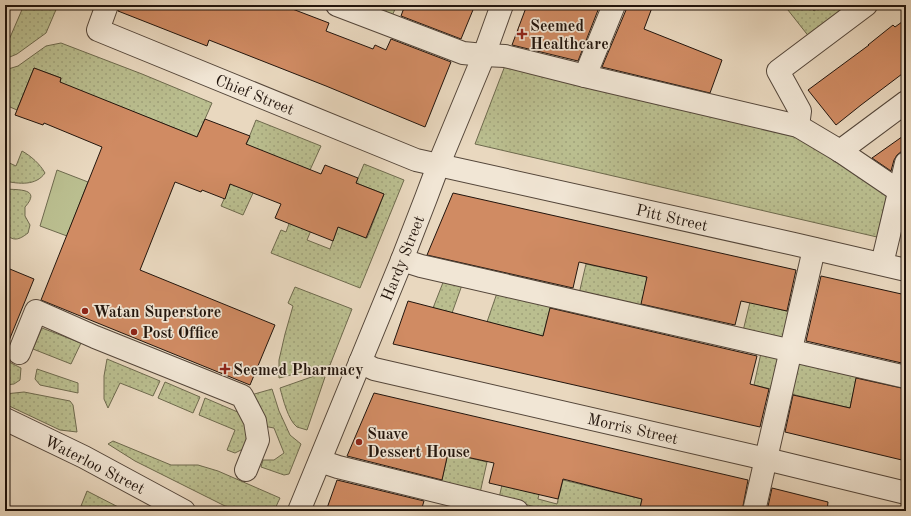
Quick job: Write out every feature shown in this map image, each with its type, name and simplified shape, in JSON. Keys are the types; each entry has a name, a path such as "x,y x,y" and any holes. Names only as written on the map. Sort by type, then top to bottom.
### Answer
{"street":[{"name":"Chief Street","path":"107,5 98,30 416,160 438,166"},
{"path":"337,5 463,53 505,56 798,126 840,151 899,191"},
{"name":"Hardy Street","path":"299,511 402,260 438,166 484,55 502,5"},
{"path":"586,76 614,5"},
{"path":"798,126 800,111 778,71 866,5"},
{"path":"840,151 906,102"},
{"path":"882,264 906,163"},
{"name":"Pitt Street","path":"438,166 525,184 906,270"},
{"path":"754,511 814,249"},
{"path":"402,260 436,270 906,377"},
{"path":"19,353 36,311 95,337 242,396 255,421 258,440 246,470"},
{"name":"Morris Street","path":"360,362 374,369 766,459 906,493"},
{"name":"Waterloo Street","path":"5,419 84,457 184,511"},
{"path":"320,461 338,467 517,511"}],"green space":[{"path":"24,5 58,5 46,33 17,54 5,59 5,49"},
{"path":"357,5 397,5 391,18"},
{"path":"784,5 809,5 814,11 822,5 835,5 842,14 810,38"},
{"path":"61,43 212,103 197,137 60,83 61,78 34,68 17,110 10,107 5,101 5,70 18,66 46,46"},
{"path":"506,63 802,135 888,190 877,237 475,144"},
{"path":"256,120 321,146 310,170 246,145"},
{"path":"22,151 35,160 45,173 37,180 27,183 5,181 5,161 16,166"},
{"path":"364,164 404,180 360,288 271,253 281,230 286,232 295,207 317,216 307,240 330,249 338,227 367,238 384,194 356,183"},
{"path":"57,170 88,182 67,236 40,226"},
{"path":"231,183 253,193 243,215 221,206"},
{"path":"5,189 26,191 30,193 31,196 30,201 25,207 25,216 30,225 28,233 16,239 11,238 5,233"},
{"path":"586,264 647,277 641,308 579,294"},
{"path":"444,280 462,285 452,313 433,308"},
{"path":"295,287 352,309 330,365 279,378 279,360 293,306 288,303"},
{"path":"497,293 551,305 543,336 487,322"},
{"path":"750,302 791,312 785,340 743,331"},
{"path":"42,328 81,343 71,364 33,349"},
{"path":"761,353 782,357 775,390 754,385"},
{"path":"107,359 160,381 153,396 120,383 108,408 104,399 104,376"},
{"path":"5,360 21,368 20,380 14,384 5,385"},
{"path":"795,361 857,375 850,408 787,393"},
{"path":"37,369 78,383 78,393 40,385 35,379"},
{"path":"320,374 325,377 307,430 297,427 288,414 280,388"},
{"path":"165,382 200,397 193,413 158,398"},
{"path":"272,389 279,411 290,435 301,444 289,474 284,475 261,467 263,460 274,460 284,453 274,428 263,426 251,395"},
{"path":"24,392 70,401 73,405 77,432 60,430 5,404 5,394"},
{"path":"205,398 240,413 249,430 245,448 235,453 227,450 235,430 199,415"},
{"path":"113,441 171,465 198,465 218,471 280,498 274,511 235,511 135,461 108,444"},
{"path":"448,453 487,462 480,493 441,484"},
{"path":"506,467 542,480 538,499 557,504 563,480 642,499 639,511 552,511 499,498"},
{"path":"87,491 126,511 79,511"}],"building":[{"path":"119,5 282,5 329,23 326,31 373,49 375,45 386,50 391,39 451,62 425,127 209,40 207,46 118,11"},
{"path":"405,5 475,5 461,39 401,16"},
{"path":"527,5 600,5 578,61 512,45"},
{"path":"626,5 653,5 644,29 722,60 710,93 602,67 626,10"},
{"path":"906,19 906,71 836,125 808,90 869,45 893,25 895,27"},
{"path":"34,68 61,78 60,82 197,137 205,119 250,136 246,144 321,174 325,165 358,178 356,183 384,194 366,238 338,227 333,241 275,218 281,204 230,184 225,199 175,182 140,270 275,325 250,385 41,300 102,147 44,123 43,125 15,115"},
{"path":"906,134 906,151 902,151 897,155 891,171 872,158"},
{"path":"453,193 796,270 787,311 741,301 735,325 641,304 647,277 579,262 573,288 427,255"},
{"path":"5,267 34,279 6,348 5,348"},
{"path":"821,276 906,295 906,364 806,341"},
{"path":"408,301 543,336 550,308 757,356 750,384 769,389 760,427 393,344"},
{"path":"856,378 906,389 906,461 785,432 793,395 850,408"},
{"path":"374,393 748,480 742,511 658,511 640,508 642,499 563,479 558,499 489,483 494,463 448,453 442,480 347,456"},
{"path":"337,480 424,501 421,511 326,511"},
{"path":"772,488 828,502 827,511 767,511"}],"place":[{"name":"Seemed Healthcare","path":"522,34"},
{"name":"Watan Superstore","path":"85,311"},
{"name":"Post Office","path":"134,332"},
{"name":"Seemed Pharmacy","path":"225,369"},
{"name":"Suave Dessert House","path":"359,442"}]}
